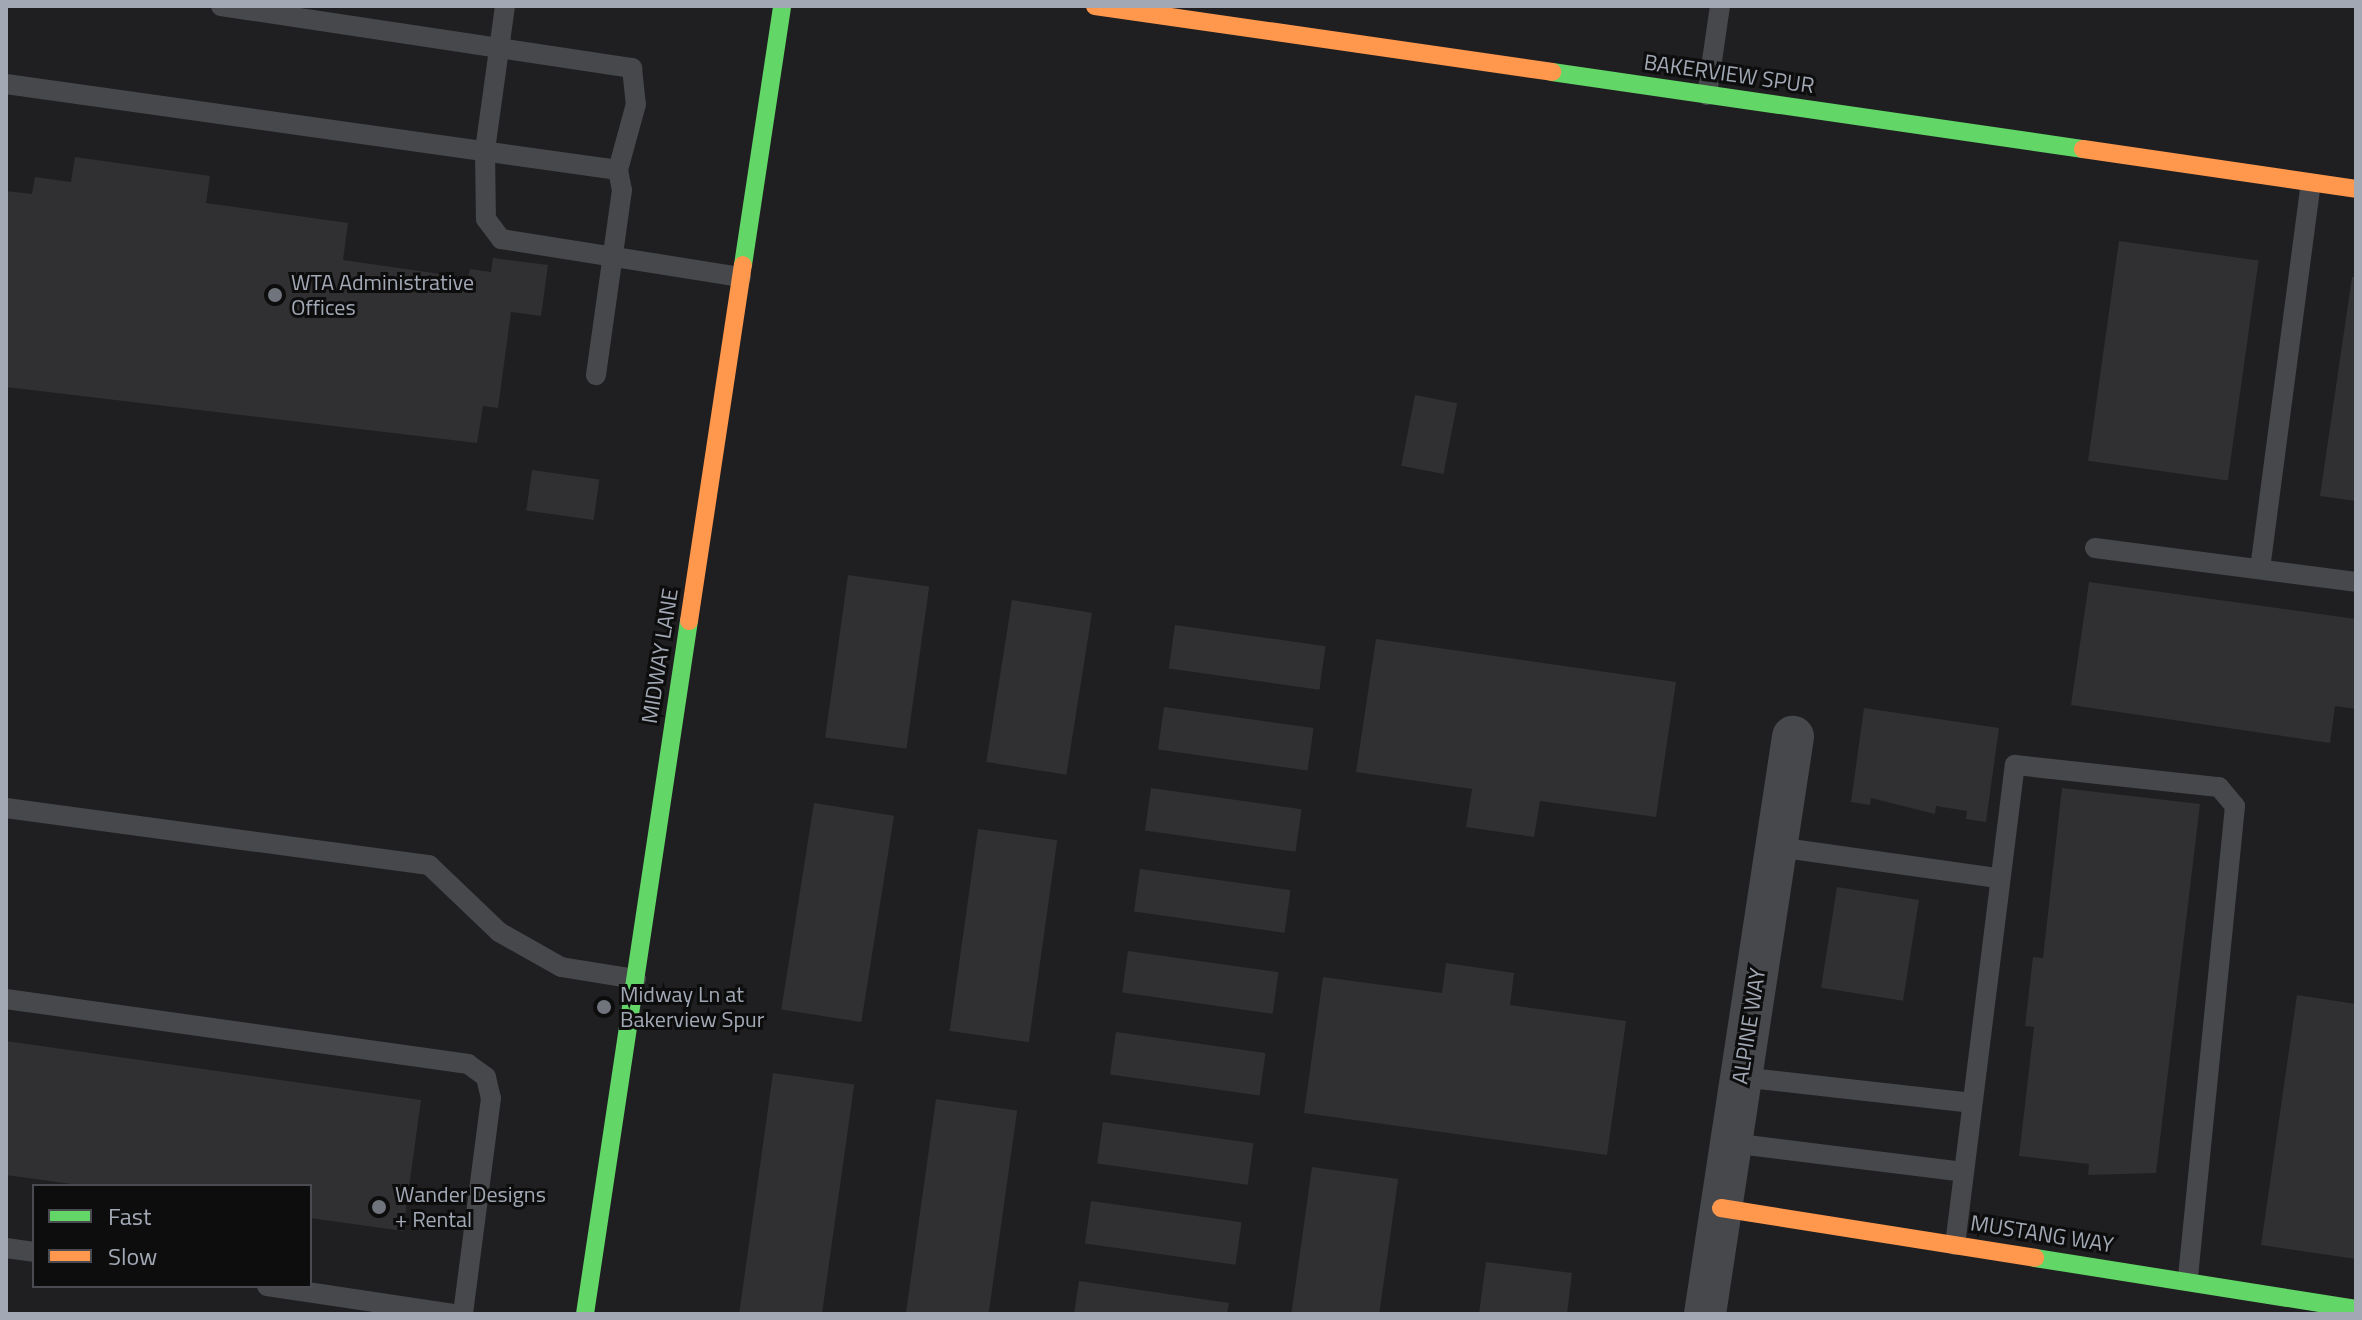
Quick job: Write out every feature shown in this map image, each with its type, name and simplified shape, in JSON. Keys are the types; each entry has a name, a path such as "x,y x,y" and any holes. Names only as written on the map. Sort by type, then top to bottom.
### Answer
{"street":[{"name":"MIDWAY LANE","path":"585,1314 782,6"},
{"name":"BAKERVIEW SPUR","path":"1095,6 2356,189"},
{"name":"ALPINE WAY","path":"1705,1314 1793,737"},
{"name":"MUSTANG WAY","path":"1721,1208 2356,1309"}],"lane":[{"path":"221,6 632,68 636,104 618,170 612,259 596,375"},
{"path":"505,6 485,151 486,219 501,239 741,277"},
{"path":"1707,95 1720,6"},
{"path":"6,84 618,170"},
{"path":"2260,569 2311,183"},
{"path":"2095,548 2356,582"},
{"path":"1955,1245 1998,878 2015,765 2219,787 2235,806 2188,1281"},
{"path":"6,808 429,865 499,932 561,967 636,979"},
{"path":"1777,847 1998,878"},
{"path":"6,999 468,1064 486,1077 491,1098 463,1314"},
{"path":"1741,1077 1971,1103"},
{"path":"1731,1143 1963,1172"},
{"path":"6,1248 32,1252"},
{"path":"280,1288 455,1314"}],"shaded area":[{"path":"6,6 2356,6 2356,1314 6,1314"}],"building":[{"name":"WTA Administrative Offices","path":"75,157 210,176 206,203 348,223 343,260 468,278 470,269 491,272 493,258 548,265 541,316 511,312 498,408 483,406 477,443 6,387 6,191 32,194 35,177 71,182"},
{"path":"2119,241 2259,261 2228,480 2088,461"},
{"path":"2352,277 2356,277 2356,501 2320,496"},
{"path":"1415,395 1457,403 1443,474 1401,466"},
{"path":"532,470 599,479 594,520 526,511"},
{"path":"848,575 929,586 906,749 825,737"},
{"path":"2089,582 2356,619 2356,709 2335,706 2330,743 2071,705"},
{"path":"1012,600 1092,613 1066,775 986,762"},
{"path":"1175,625 1326,646 1319,690 1169,669"},
{"path":"1376,639 1676,682 1656,817 1540,801 1534,837 1466,827 1472,789 1356,772"},
{"path":"1164,707 1314,728 1308,771 1158,750"},
{"path":"1864,708 1999,728 1986,822 1966,819 1967,811 1936,806 1935,814 1871,798 1870,805 1851,802"},
{"path":"1151,788 1302,809 1296,852 1145,831"},
{"path":"2062,788 2200,804 2156,1173 2088,1175 2089,1164 2019,1156 2034,1027 2025,1026 2033,957 2043,958"},
{"path":"814,803 894,816 861,1022 781,1009"},
{"path":"978,829 1057,840 1029,1042 950,1031"},
{"path":"1140,869 1291,890 1285,933 1134,912"},
{"path":"1837,887 1919,900 1903,1001 1821,988"},
{"path":"1128,951 1279,972 1273,1014 1122,993"},
{"path":"1446,963 1514,973 1510,1005 1626,1021 1607,1155 1304,1113 1323,977 1442,993"},
{"path":"2297,995 2356,1004 2356,1259 2261,1245"},
{"path":"1116,1032 1266,1053 1260,1096 1110,1075"},
{"path":"6,1041 421,1100 403,1231 312,1218 312,1184 71,1184 6,1175"},
{"path":"773,1073 854,1084 822,1314 739,1314"},
{"path":"936,1099 1017,1110 989,1314 906,1314"},
{"path":"1103,1122 1254,1143 1248,1185 1097,1164"},
{"path":"1312,1167 1398,1179 1379,1314 1291,1314"},
{"path":"1091,1201 1242,1222 1236,1265 1085,1244"},
{"path":"1486,1262 1572,1273 1567,1314 1479,1314"},
{"path":"1079,1281 1229,1303 1227,1314 1074,1314"}],"traffic: fast":[{"path":"743,265 782,6"},
{"path":"1552,72 2083,149"},
{"path":"585,1314 689,621"},
{"path":"2035,1258 2356,1309"}],"traffic: slow":[{"path":"1095,6 1552,72"},
{"path":"2083,149 2356,189"},
{"path":"689,621 743,265"},
{"path":"1721,1208 2035,1258"}],"place":[{"name":"WTA Administrative Offices","path":"275,295"},
{"name":"Midway Ln at Bakerview Spur","path":"604,1007"},
{"name":"Wander Designs + Rental","path":"379,1207"}]}
